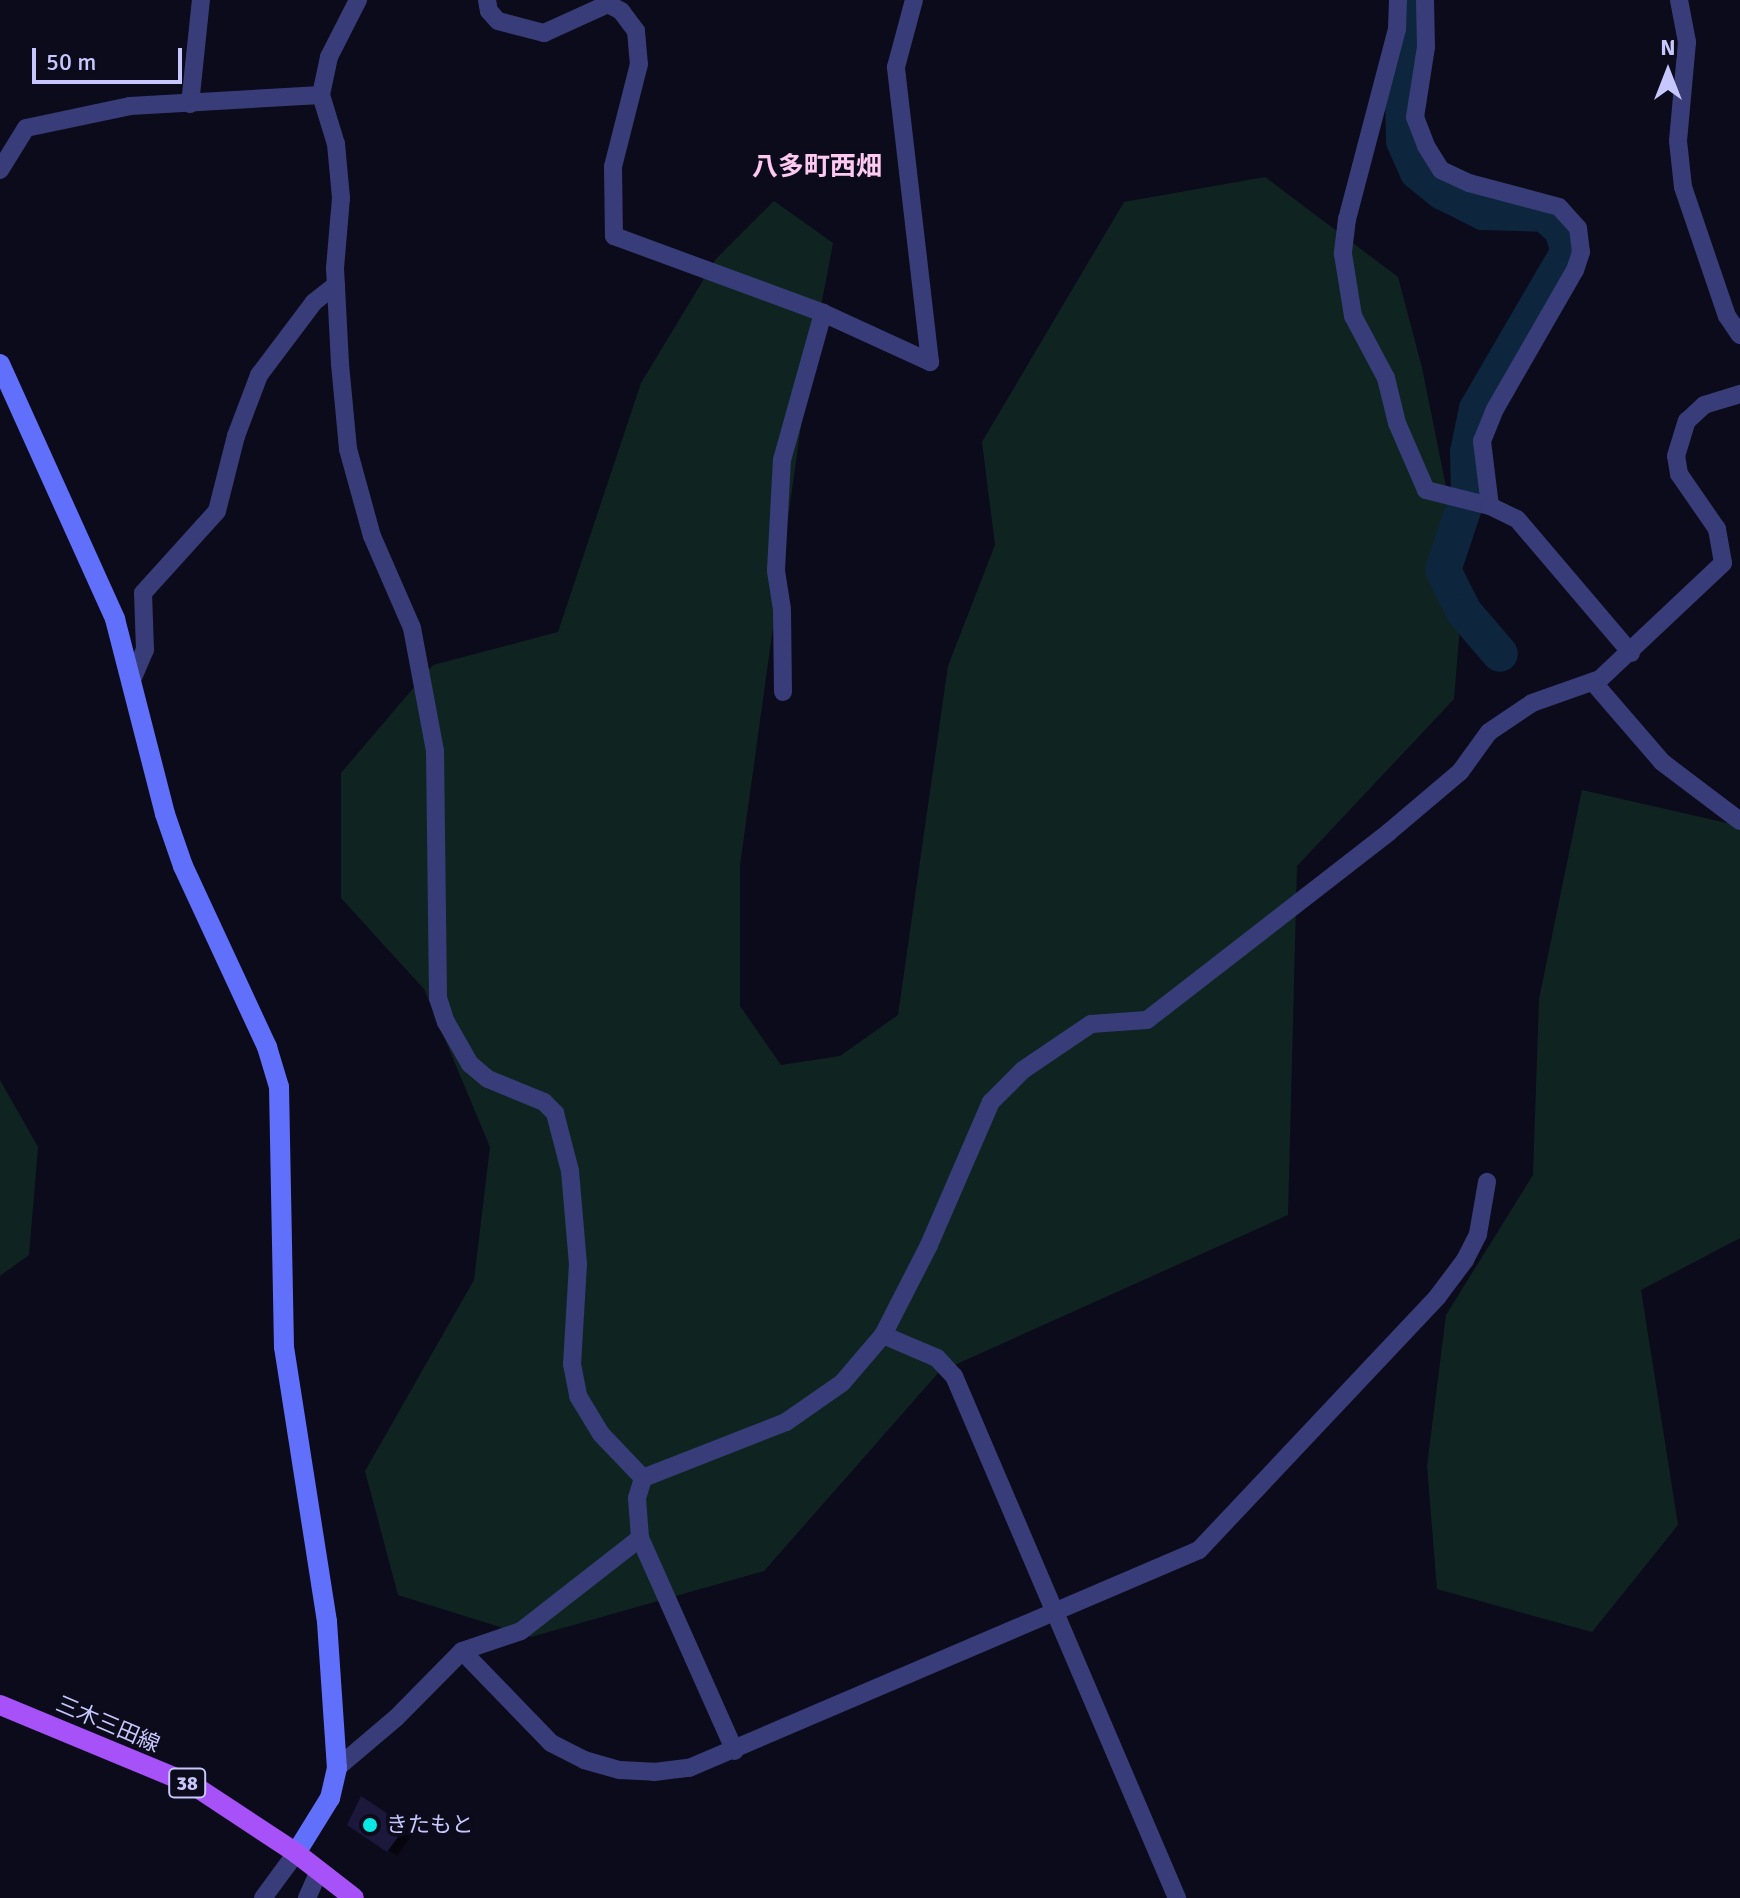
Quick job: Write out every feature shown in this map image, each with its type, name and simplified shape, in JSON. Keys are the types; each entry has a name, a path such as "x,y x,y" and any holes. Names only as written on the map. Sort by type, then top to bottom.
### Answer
{"main road":[{"name":"三木三田線","path":"0,1705 193,1785 296,1853 354,1898"}],"street":[{"path":"190,104 201,0"},
{"path":"358,0 329,57 321,95 336,144 341,198 336,285 348,449 372,536 412,628 435,751 438,998 446,1022 470,1064 488,1079 544,1102 555,1113 570,1171 578,1264 572,1364 578,1396 601,1434 643,1478"},
{"path":"487,0 489,11 498,21 544,33 608,4 621,11 636,31 639,64 613,167 614,236 823,313 930,362 896,67 914,0"},
{"path":"1398,0 1397,29 1354,182 1343,254 1353,316 1386,378 1397,423 1426,490 1490,506 1517,519 1623,657"},
{"path":"1425,0 1426,47 1415,117 1426,146 1441,170 1469,183 1559,207 1578,228 1581,252 1575,270 1495,409 1482,441 1490,506"},
{"path":"1679,0 1687,42 1678,141 1683,187 1727,316 1740,335"},
{"path":"0,170 26,128 130,106 321,95"},
{"path":"132,680 145,650 143,593 217,511 236,436 259,375 314,302 336,285"},
{"path":"783,692 782,609 776,570 782,460 823,313"},
{"path":"0,364 92,562 115,619 165,814 183,866 267,1047 279,1087 284,1347 327,1622 336,1707 337,1768 330,1798 263,1898"},
{"path":"643,1478 786,1422 842,1383 883,1335 929,1245 991,1102 1023,1070 1091,1024 1147,1020 1389,832 1460,772 1489,732 1532,703 1596,681 1723,563 1717,529 1679,474 1676,456 1687,421 1704,405 1740,394"},
{"path":"1596,681 1662,762 1740,821"},
{"path":"462,1651 551,1743 584,1760 620,1770 654,1772 689,1768 735,1751 1199,1550 1438,1296 1465,1260 1478,1234 1487,1182"},
{"path":"883,1335 937,1358 954,1376 1177,1898"},
{"path":"643,1478 637,1498 640,1538 735,1751"},
{"path":"337,1768 396,1718 462,1651 521,1631 640,1538"},
{"path":"307,1898 319,1871"}],"green space":[{"path":"1265,177 1398,277 1422,368 1464,576 1454,699 1297,866 1288,1215 939,1372 764,1571 531,1637 398,1595 365,1471 474,1280 490,1147 424,989 341,898 341,773 433,665 558,632 641,383 716,259 774,201 833,243 808,375 740,865 740,1006 781,1065 840,1056 898,1015 948,666 995,545 982,442 1124,202"},
{"path":"1582,790 1740,826 1740,1238 1641,1290 1678,1525 1592,1632 1437,1589 1427,1466 1446,1315 1533,1175 1539,999"},
{"path":"0,1080 38,1147 29,1255 0,1276"}],"building":[{"path":"361,1796 406,1826 387,1852 347,1825"}],"waterway":[{"path":"1409,0 1411,25 1403,93 1404,141 1418,172 1443,192 1483,212 1545,214 1562,230 1569,251 1477,409 1468,452 1469,492 1443,570 1464,612 1500,654"}],"place":[{"name":"きたもと","path":"370,1825"}],"district":[{"name":"八多町西畑","path":"817,168"}]}
